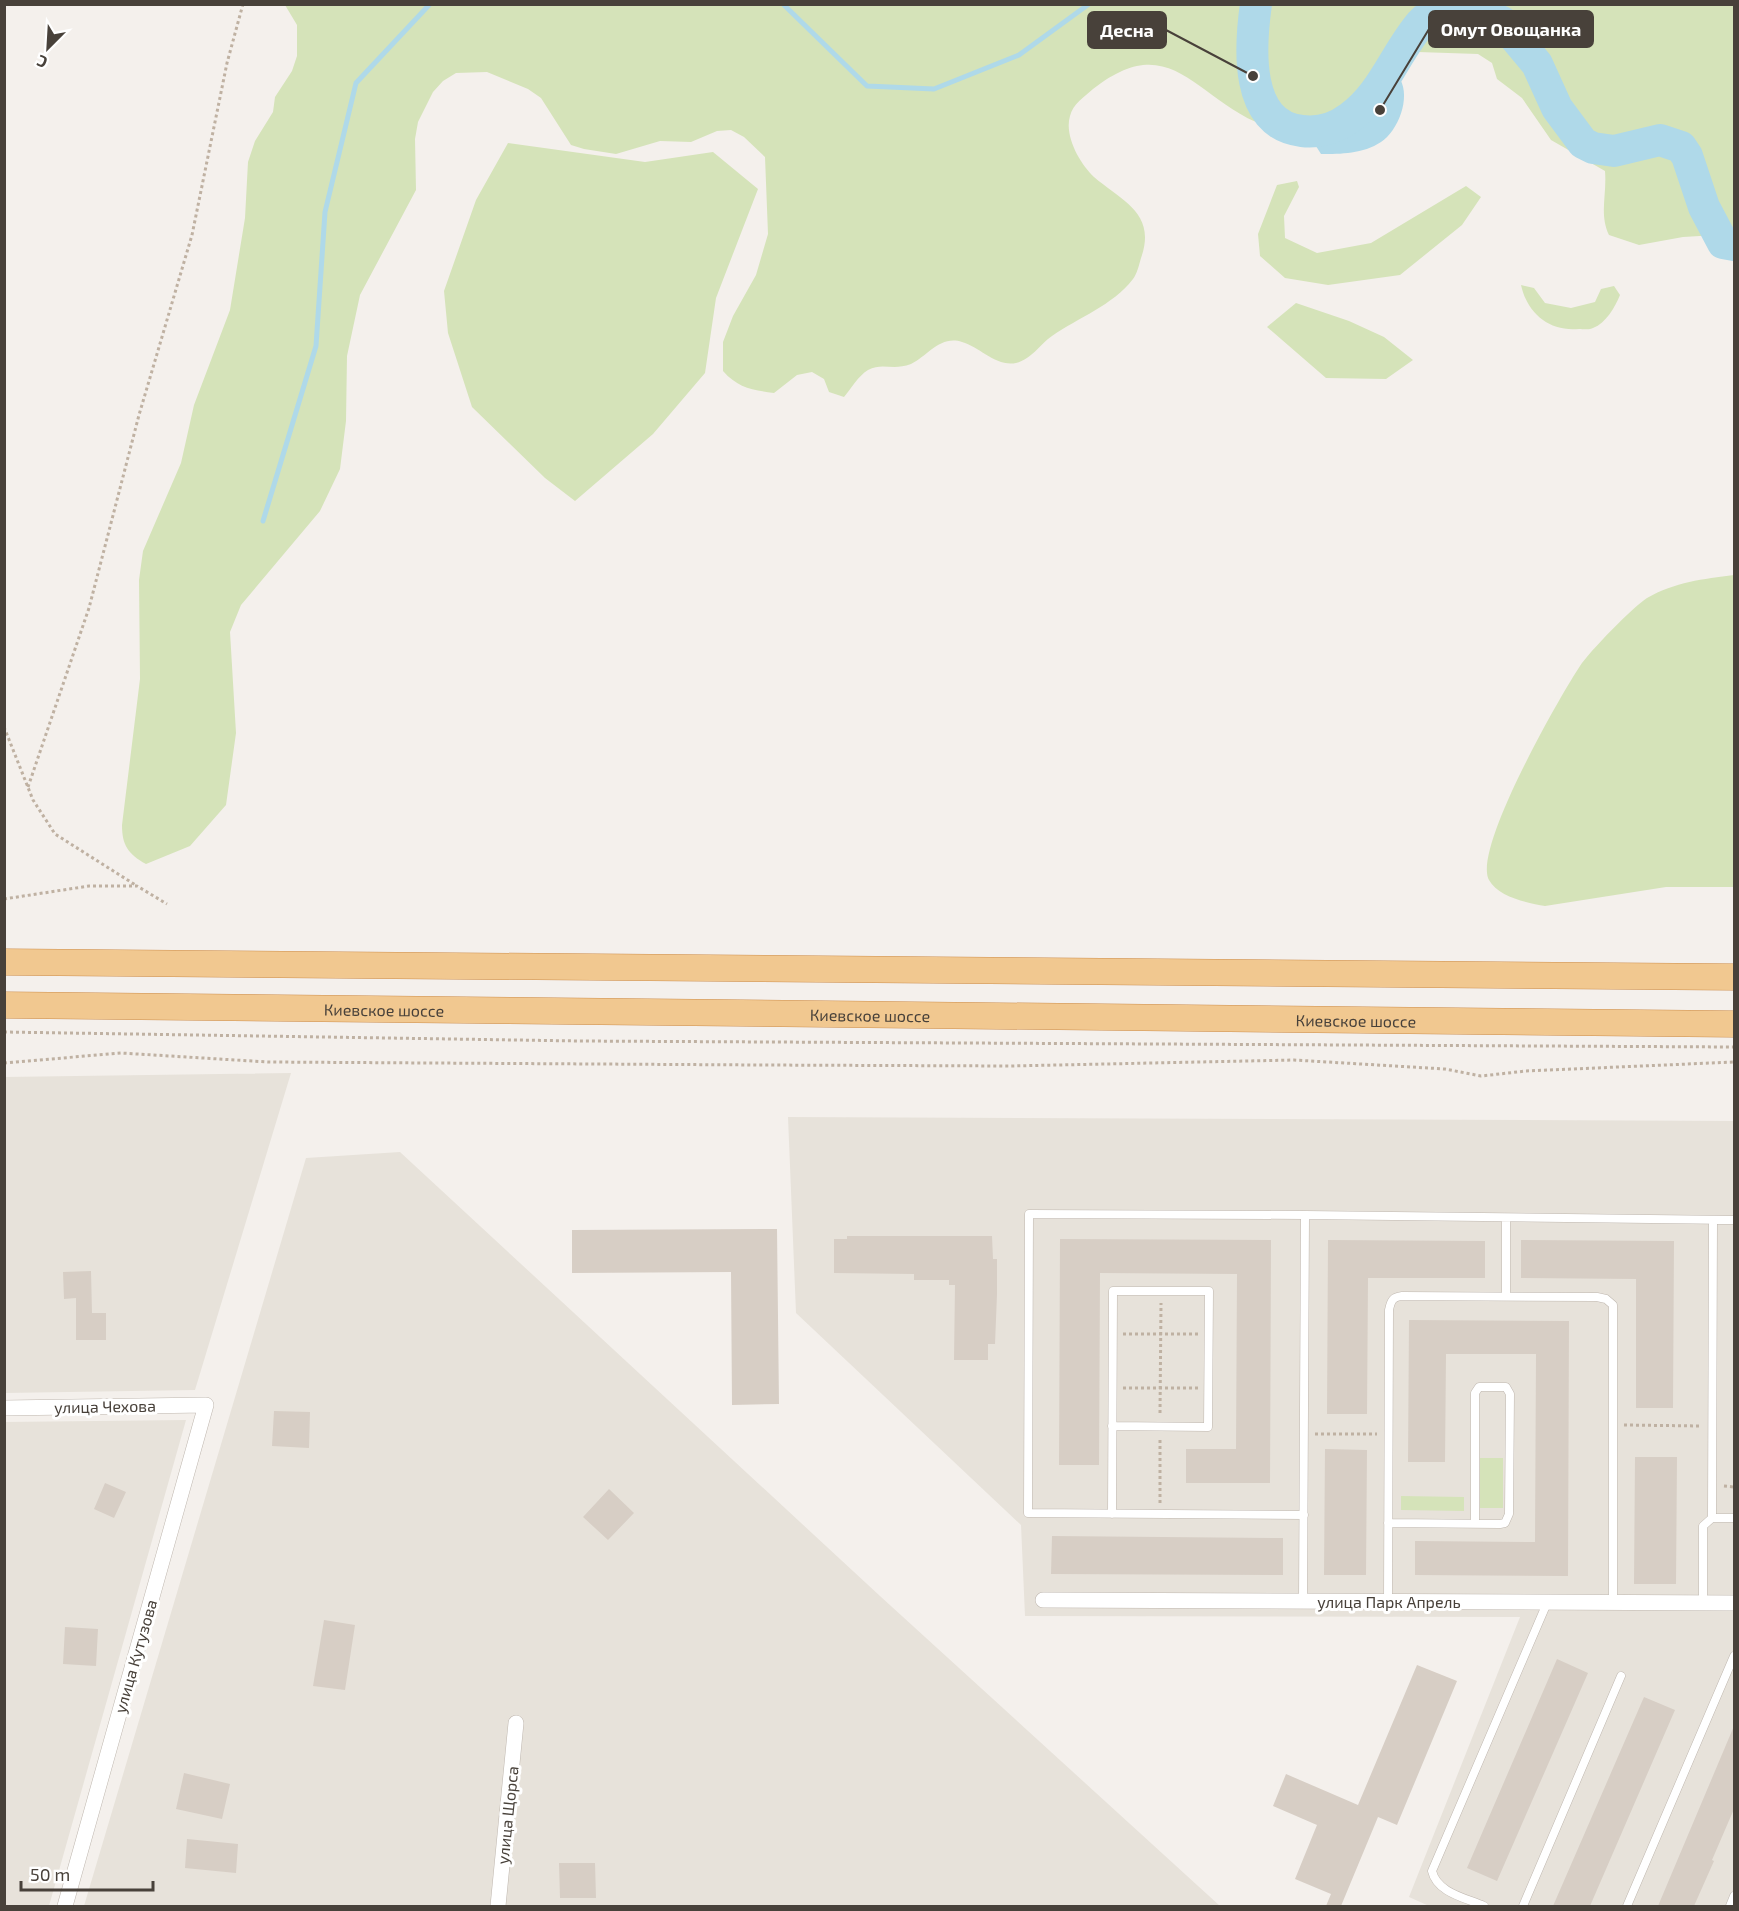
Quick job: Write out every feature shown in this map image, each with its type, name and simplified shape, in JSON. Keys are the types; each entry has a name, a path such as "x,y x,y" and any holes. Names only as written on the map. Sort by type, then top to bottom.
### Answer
{"highway":[{"path":"4,962 1734,977"},
{"name":"Киевское шоссе","path":"4,1005 1734,1024"}],"street":[{"name":"улица Чехова","path":"4,1408 206,1405"},
{"name":"улица Кутузова","path":"64,1906 206,1405"},
{"name":"улица Парк Апрель","path":"1043,1600 1734,1603"},
{"name":"улица Щорса","path":"498,1906 516,1723"}],"lane":[{"path":"1304,1515 1028,1514 1029,1214 1734,1220"},
{"path":"1304,1600 1305,1215"},
{"path":"1506,1218 1506,1296"},
{"path":"1712,1518 1713,1220"},
{"path":"1112,1426 1208,1427 1209,1292 1113,1291 1113,1388 1112,1426 1112,1514"},
{"path":"1388,1601 1390,1301 1402,1296 1506,1296 1597,1297 1606,1299 1612,1305 1612,1602"},
{"path":"1388,1523 1475,1524 1506,1523 1509,1514 1510,1394 1506,1387 1479,1387 1475,1393 1475,1524"},
{"path":"1703,1603 1703,1526 1706,1520 1712,1518 1734,1518"},
{"path":"1484,1906 1440,1887 1434,1880 1432,1871 1547,1601"},
{"path":"1628,1906 1734,1656"},
{"path":"1523,1906 1621,1676"},
{"path":"1730,1906 1734,1896"}],"path":[{"path":"28,787 89,608 139,415 192,235 227,63 243,4"},
{"path":"4,727 33,800 55,834 167,904"},
{"path":"4,899 89,886 137,886"},
{"path":"4,1032 579,1041 1734,1047"},
{"path":"4,1063 121,1053 267,1062 759,1065 1010,1066 1294,1060 1445,1069 1481,1076 1526,1071 1734,1062"},
{"path":"1160,1514 1161,1291"},
{"path":"1113,1334 1209,1334"},
{"path":"1113,1388 1208,1389"},
{"path":"1613,1425 1712,1426"},
{"path":"1304,1434 1388,1434"}],"shaded area":[{"path":"291,1073 195,1390 5,1393 4,1077"},
{"path":"788,1117 1734,1121 1734,1906 1429,1906 1409,1897 1520,1617 1025,1616 1021,1525 796,1313"},
{"path":"400,1152 880,1596 1220,1906 84,1906 306,1158"},
{"path":"186,1420 49,1906 5,1906 4,1422"}],"green space":[{"path":"285,5 1734,5 1734,245 1723,243 1717,235 1683,237 1639,245 1609,235 1604,220 1605,171 1551,140 1522,98 1497,79 1492,63 1478,54 1418,52 1407,40 1380,85 1358,110 1329,127 1312,131 1289,128 1270,116 1256,122 1234,110 1179,72 1161,66 1141,65 1119,72 1093,89 1074,108 1069,124 1071,141 1084,165 1094,177 1134,210 1141,219 1144,230 1145,243 1138,269 1125,288 1115,297 1062,329 1027,358 1016,363 1002,362 962,342 947,341 911,364 868,370 844,397 829,392 824,379 812,372 797,375 774,393 759,391 734,381 723,371 723,342 733,316 756,275 768,234 765,157 744,137 731,130 717,131 691,142 660,141 616,154 584,149 571,145 541,98 528,89 487,72 456,73 443,81 433,92 418,122 415,139 416,190 360,295 347,356 346,421 340,469 320,511 241,605 230,632 236,733 226,805 190,846 146,864 127,848 122,825 140,679 139,580 143,551 181,463 194,405 230,310 245,218 248,162 255,141 273,112 275,97 292,71 297,56 297,25"},
{"path":"508,143 645,162 713,152 758,189 716,298 705,373 653,434 575,501 545,478 472,407 448,333 444,291 476,200"},
{"path":"1297,181 1299,187 1284,216 1285,238 1317,253 1371,243 1466,186 1481,197 1462,225 1400,275 1328,285 1285,278 1260,256 1258,234 1277,185"},
{"path":"1521,285 1534,288 1545,303 1571,308 1595,302 1601,289 1614,286 1620,295 1610,314 1598,326 1590,329 1568,329 1549,324 1541,319 1528,304"},
{"path":"1296,303 1349,321 1384,337 1413,360 1386,379 1326,378 1267,327"},
{"path":"1734,575 1734,887 1666,887 1545,906 1514,898 1499,891 1489,880 1487,863 1493,838 1505,807 1538,739 1580,666 1612,630 1647,598 1679,585"},
{"path":"1480,1458 1503,1458 1503,1508 1480,1508"},
{"path":"1401,1496 1464,1497 1464,1511 1401,1510"}],"water":[{"path":"1390,69 1400,79 1404,95 1401,113 1393,130 1381,142 1367,149 1321,154 1307,132 1336,125 1357,112"}],"building":[{"path":"777,1229 779,1404 732,1405 731,1272 572,1273 572,1230"},
{"path":"847,1236 992,1236 993,1259 997,1259 997,1294 995,1344 988,1344 988,1360 954,1360 955,1285 949,1285 949,1280 914,1280 914,1274 834,1273 834,1239 847,1239"},
{"path":"1060,1239 1271,1240 1270,1483 1186,1483 1186,1449 1236,1449 1237,1274 1100,1273 1099,1465 1059,1465"},
{"path":"1328,1240 1485,1241 1485,1278 1368,1278 1367,1414 1327,1414"},
{"path":"1521,1240 1674,1241 1673,1408 1636,1408 1636,1279 1521,1278"},
{"path":"91,1271 92,1313 106,1313 106,1340 76,1340 76,1298 64,1299 63,1272"},
{"path":"1409,1320 1569,1321 1568,1576 1415,1575 1415,1541 1535,1542 1536,1354 1446,1354 1445,1462 1408,1462"},
{"path":"274,1411 310,1412 309,1448 272,1446"},
{"path":"1325,1449 1367,1450 1366,1575 1324,1575"},
{"path":"1635,1457 1677,1457 1676,1584 1634,1584"},
{"path":"105,1483 126,1492 114,1518 94,1509"},
{"path":"609,1489 634,1513 608,1540 583,1517"},
{"path":"1052,1536 1283,1538 1283,1575 1051,1574"},
{"path":"324,1620 355,1625 345,1690 313,1686"},
{"path":"65,1627 98,1629 96,1666 63,1664"},
{"path":"1557,1659 1588,1673 1497,1881 1467,1868"},
{"path":"1417,1665 1457,1681 1397,1825 1378,1817 1341,1906 1326,1906 1331,1894 1295,1879 1317,1825 1273,1806 1286,1774 1358,1805"},
{"path":"1644,1697 1675,1710 1590,1906 1553,1906"},
{"path":"1734,1726 1734,1809 1712,1860 1714,1861 1694,1906 1658,1906"},
{"path":"184,1773 230,1784 222,1819 176,1809"},
{"path":"187,1839 238,1844 236,1873 185,1868"},
{"path":"559,1863 595,1863 596,1898 560,1898"}],"waterway":[{"path":"263,521 316,346 325,212 356,83 430,4"},
{"path":"783,4 867,86 934,89 1019,55 1089,4"},
{"path":"1256,4 1252,41 1255,81 1260,99 1270,115 1283,126 1302,131 1315,131 1344,122 1371,97 1424,20 1448,8 1470,8 1502,22 1537,64 1557,108 1583,143 1593,148 1614,151 1660,140 1681,147 1687,156 1704,207 1723,243 1734,245"}],"place":[{"name":"Десна","path":"1253,76"},
{"name":"Омут Овощанка","path":"1380,110"}]}
